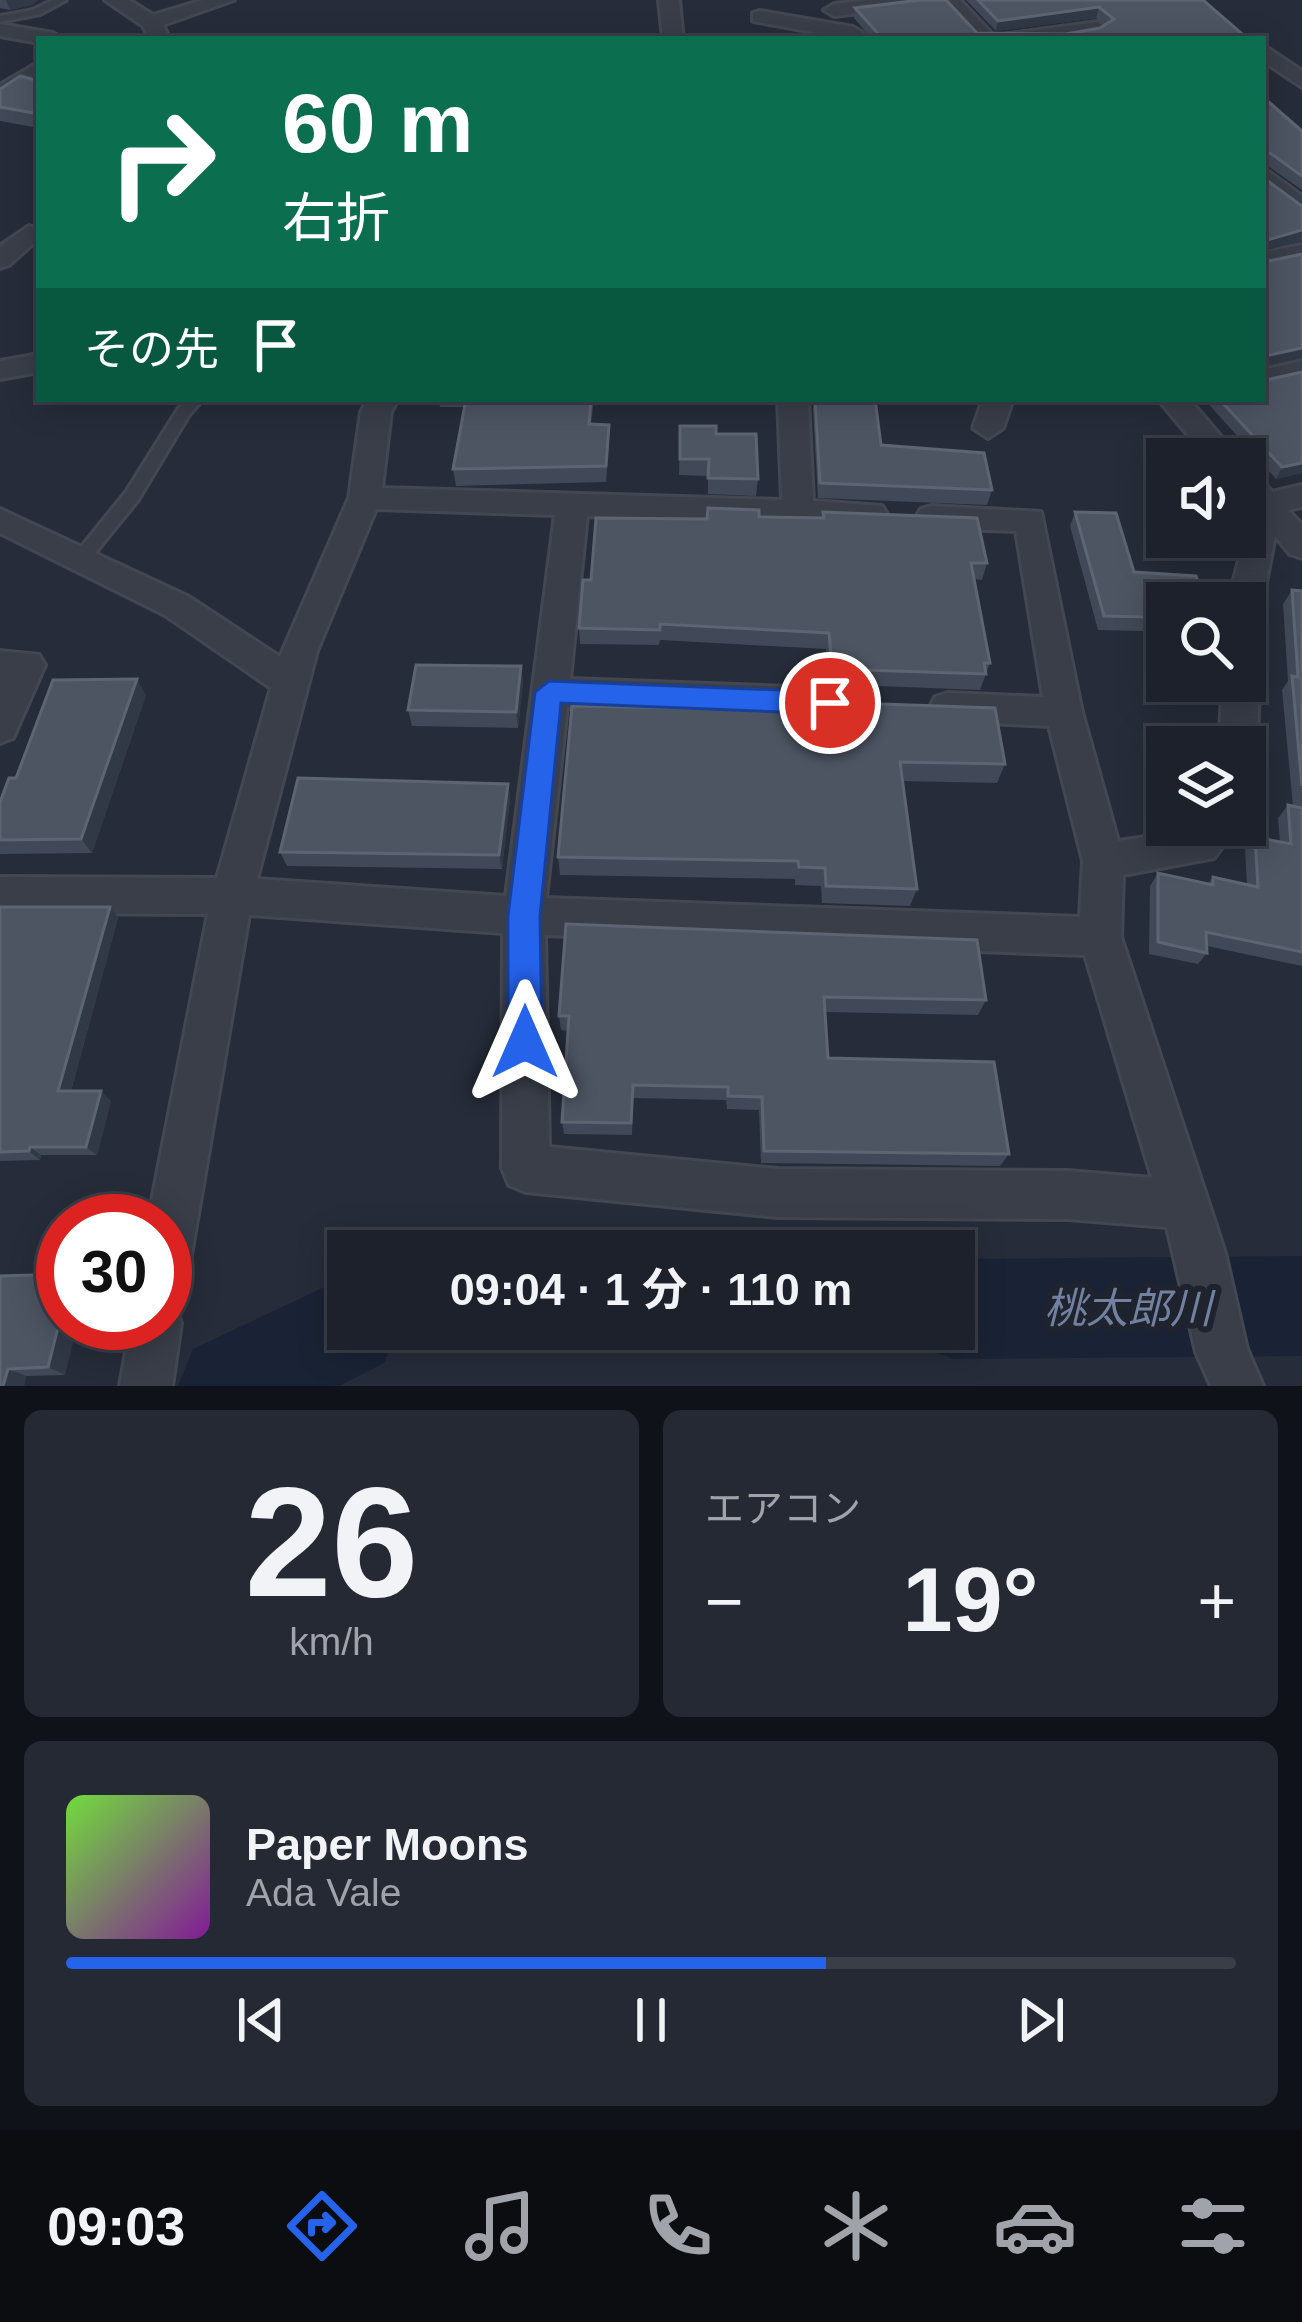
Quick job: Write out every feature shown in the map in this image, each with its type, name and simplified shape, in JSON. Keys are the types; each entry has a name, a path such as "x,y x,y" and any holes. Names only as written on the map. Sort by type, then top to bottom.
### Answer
{"street":[{"path":"115,0 155,31 224,0"},
{"path":"669,0 673,36"},
{"path":"830,5 918,0"},
{"path":"949,0 983,36"},
{"path":"830,5 856,36"},
{"path":"760,16 856,36"},
{"path":"1026,36 1096,27"},
{"path":"0,30 36,36"},
{"path":"1266,53 1301,80"},
{"path":"0,95 36,70"},
{"path":"1266,86 1301,80"},
{"path":"1266,181 1302,209"},
{"path":"0,260 29,234"},
{"path":"1266,259 1302,253"},
{"path":"0,370 36,364"},
{"path":"1266,378 1302,370"},
{"path":"177,1194 232,896 289,682 365,498 376,412 381,402"},
{"path":"794,402 798,512"},
{"path":"1177,402 1207,438"},
{"path":"1266,494 1302,496"},
{"path":"365,498 1030,520 1064,712 1103,861 1100,937 1184,1204 1222,1352 1237,1386"},
{"path":"1266,505 1302,546"},
{"path":"572,507 524,916 526,1168 778,1193 1068,1195 1184,1204"},
{"path":"0,560 12,527 177,606 289,682"},
{"path":"0,665 26,665 0,728"},
{"path":"549,692 877,705"},
{"path":"923,706 1064,712"},
{"path":"1103,861 1200,846"},
{"path":"0,895 232,896 524,916 1100,937"},
{"path":"146,1386 152,1350"}],"lane":[{"path":"0,19 36,12 61,0"},
{"path":"80,560 132,496 193,402"}],"building":[{"path":"946,0 977,33 1066,34 1100,28 1114,19 1099,7 998,21 978,0 1203,0 1245,36 880,36 855,8"},
{"path":"20,76 36,80 36,113 0,107 0,89"},
{"path":"1266,100 1302,131 1302,176 1266,154"},
{"path":"1266,180 1302,206 1302,230 1266,240"},
{"path":"1302,254 1302,348 1266,356 1266,259"},
{"path":"1302,372 1302,463 1282,467 1266,450 1266,438 1255,438 1222,402 1266,402 1266,380"},
{"path":"465,402 591,402 589,424 609,425 606,466 453,469"},
{"path":"815,402 875,402 881,445 984,453 992,490 820,483"},
{"path":"680,426 716,426 716,434 756,434 758,479 708,478 709,459 680,459"},
{"path":"708,508 759,510 759,517 824,518 823,512 977,518 987,563 971,563 990,663 984,663 986,674 832,669 829,633 660,624 660,630 579,628 583,580 591,580 596,518 707,519"},
{"path":"1075,512 1116,513 1134,572 1196,576 1198,582 1146,582 1146,617 1104,616"},
{"path":"1292,590 1302,591 1302,786 1292,676 1298,677"},
{"path":"416,665 521,666 516,712 408,710"},
{"path":"137,679 81,839 0,840 0,802 9,778 16,778 53,680"},
{"path":"796,701 995,708 1005,764 900,762 917,889 826,886 825,868 799,867 798,861 558,857 572,706 797,710"},
{"path":"298,778 508,784 499,855 280,852"},
{"path":"1288,805 1302,808 1302,952 1206,932 1207,953 1158,942 1158,873 1213,885 1213,877 1258,887 1256,846 1266,846 1266,839 1291,844"},
{"path":"0,907 110,907 58,1091 101,1091 86,1147 0,1152"},
{"path":"566,924 977,940 986,1000 824,997 828,1058 994,1062 1009,1154 764,1151 762,1097 728,1096 728,1087 633,1085 631,1123 562,1122 569,1016 559,1016"},
{"path":"36,1275 36,1350 52,1350 48,1367 8,1369 3,1386 0,1386 0,1276"}],"waterway":[{"name":"桃太郎川","path":"975,1309 1302,1306"},
{"name":"桃太郎川","path":"230,1386 327,1338"}],"route":[{"path":"525,1042 524,916 549,692 830,703"}]}
